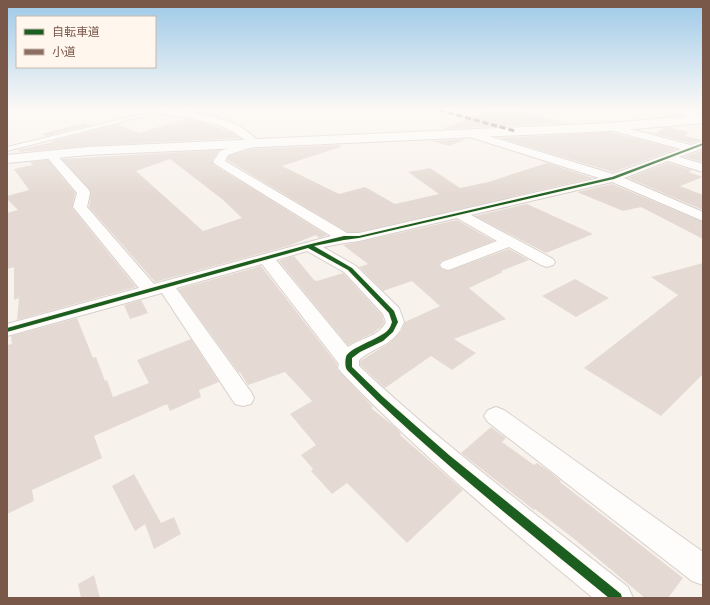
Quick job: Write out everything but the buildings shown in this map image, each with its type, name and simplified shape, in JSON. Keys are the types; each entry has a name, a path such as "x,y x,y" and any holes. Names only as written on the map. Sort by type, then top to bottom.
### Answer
{"main road":[{"path":"7,159 50,154 356,138"}],"street":[{"path":"250,138 254,143 224,153 219,162 344,238"},
{"path":"485,138 613,178 703,217"},
{"path":"659,138 698,147"},
{"path":"7,330 309,246 344,238 359,237 613,178 667,157 698,147"},
{"path":"50,154 84,193 80,206 158,288 243,398"},
{"path":"667,157 703,168"},
{"path":"459,214 547,262"},
{"path":"448,265 509,242"},
{"path":"309,246 350,269 392,312 395,322 391,331 381,339 358,350 350,357 349,368 378,398 423,438 617,598"},
{"path":"266,258 349,363"},
{"path":"496,416 703,570"}],"lane":[{"path":"7,149 51,138"}],"cycle path":[{"path":"7,330 309,246 344,238 359,237 613,178 703,144"},
{"path":"309,246 350,269 392,312 395,322 391,331 381,339 358,350 349,357 349,368 380,399 446,458 617,598"}]}
